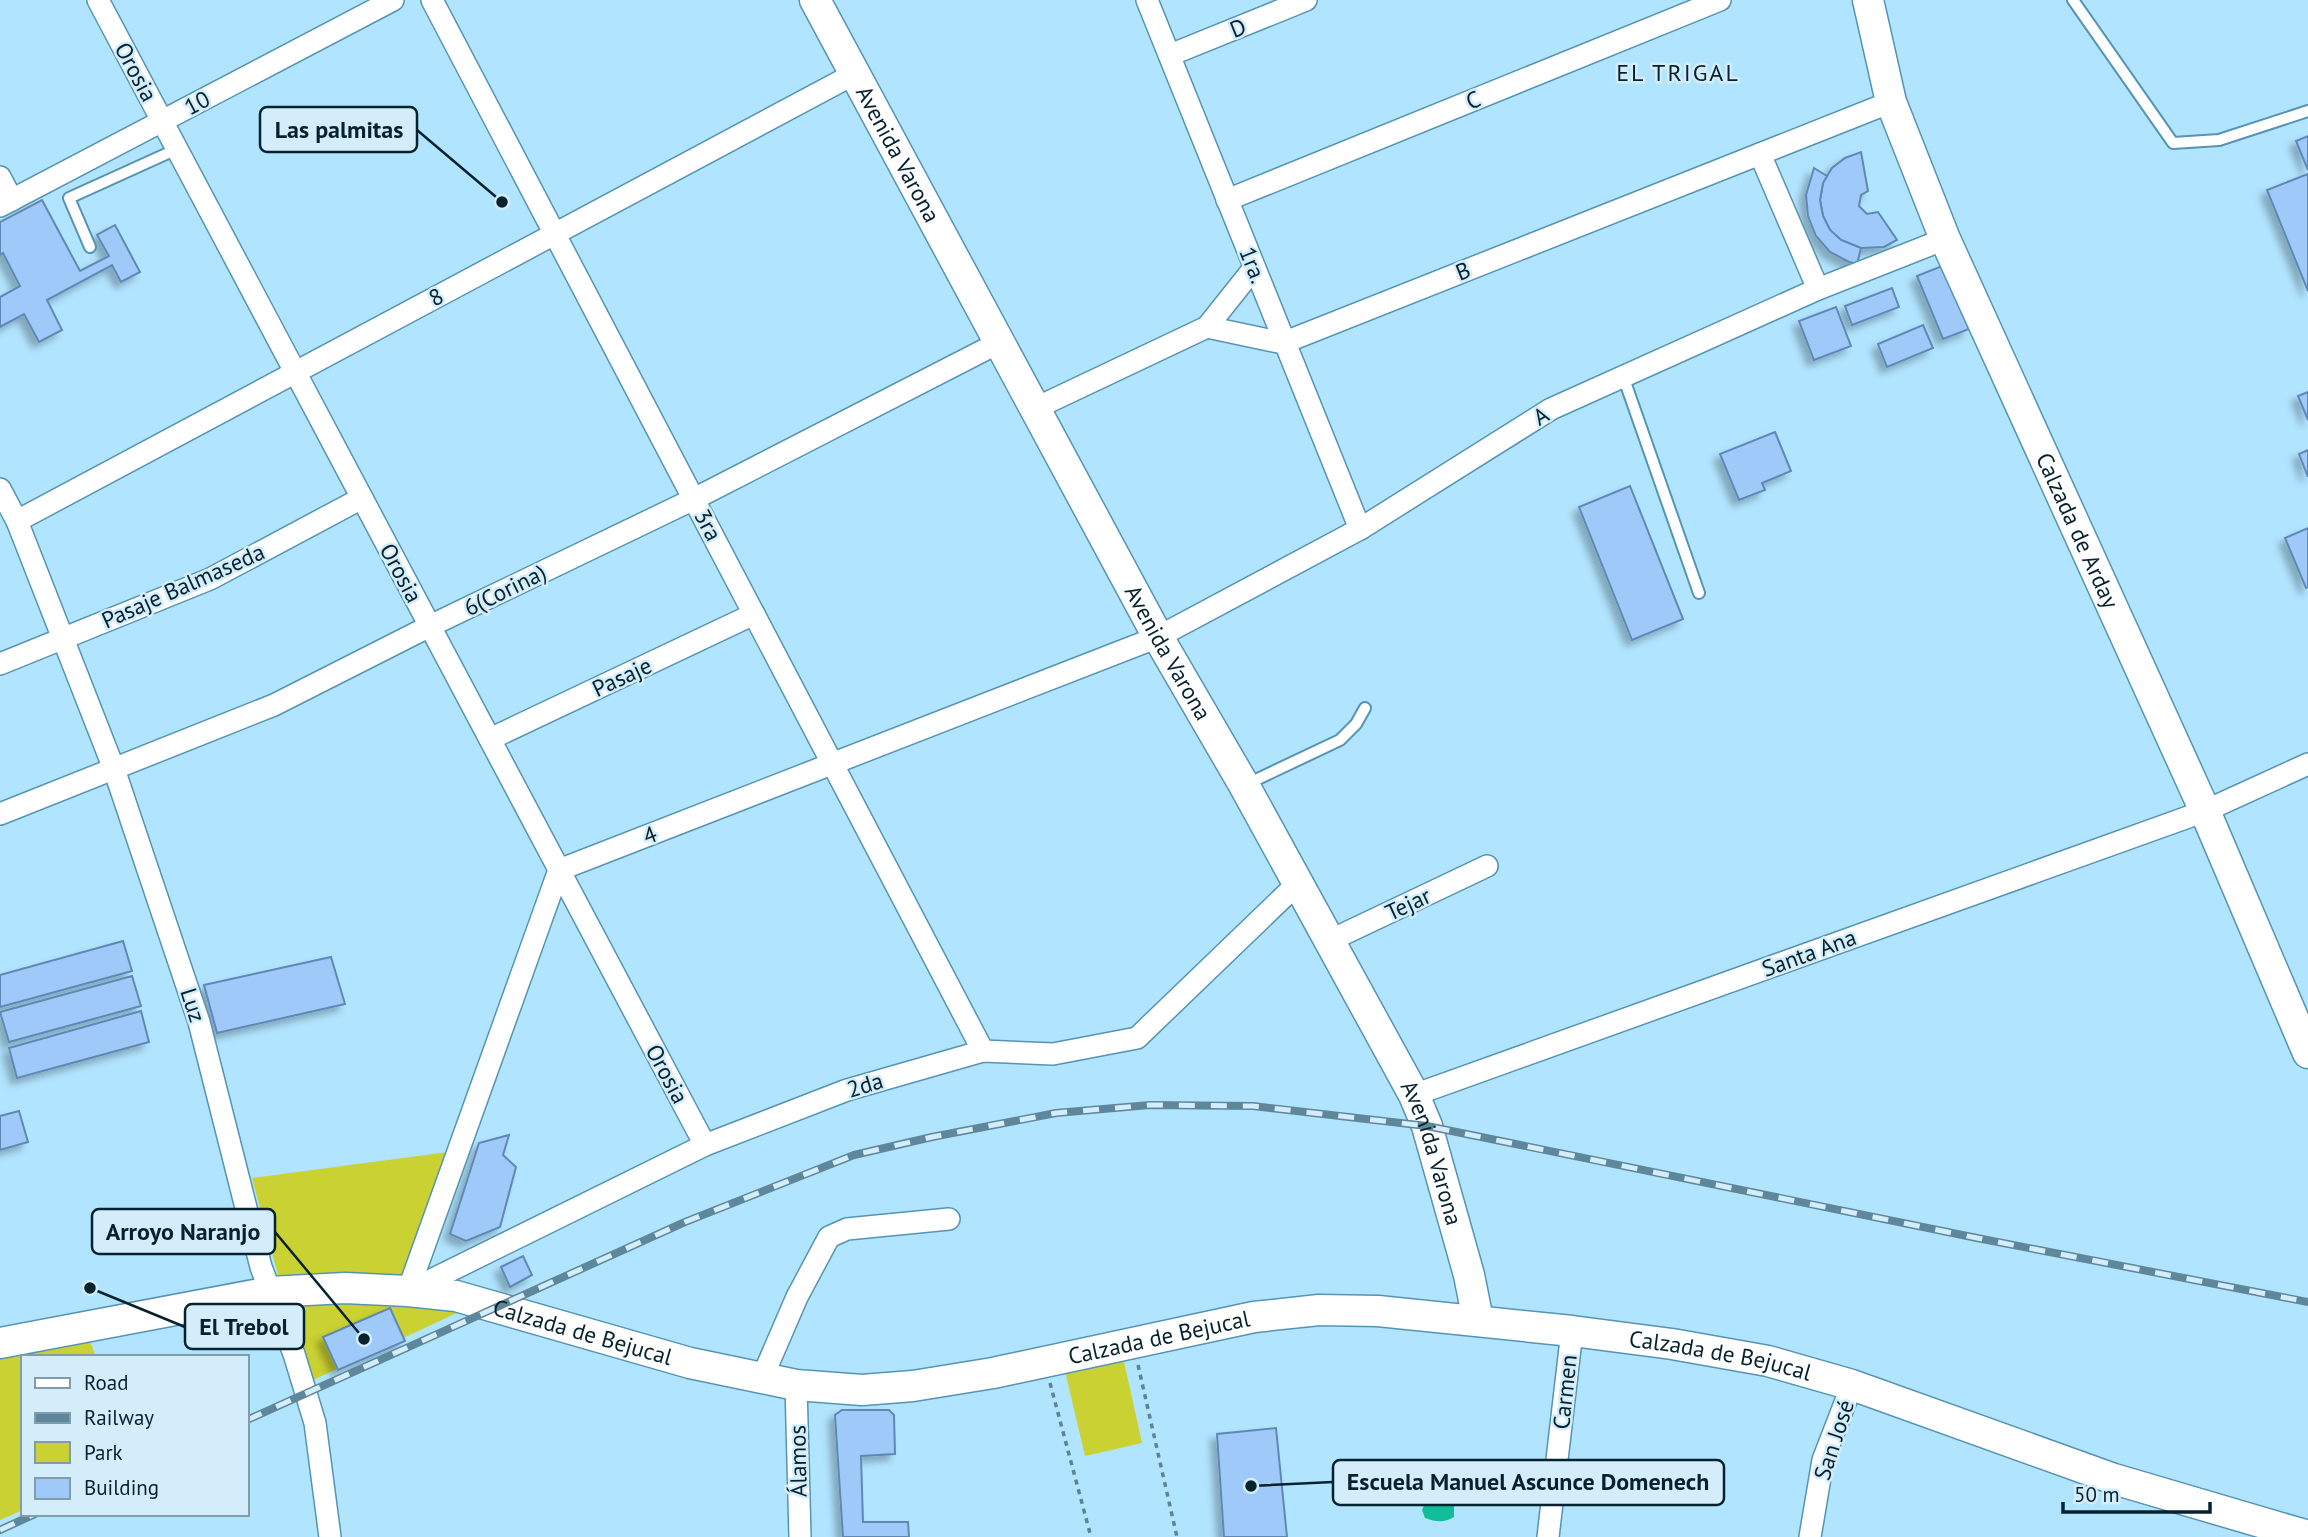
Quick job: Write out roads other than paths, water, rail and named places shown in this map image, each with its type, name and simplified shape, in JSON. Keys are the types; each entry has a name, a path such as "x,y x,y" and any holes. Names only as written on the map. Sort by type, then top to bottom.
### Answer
{"street":[{"name":"Orosia","path":"98,0 705,1145"},
{"name":"10","path":"6,203 393,0"},
{"name":"3ra","path":"432,0 983,1051"},
{"name":"1ra.","path":"1147,0 1360,529"},
{"name":"D","path":"1170,55 1306,0"},
{"name":"C","path":"1227,200 1720,0"},
{"name":"Calzada de Arday","path":"1868,0 1891,102 1945,239 2205,811 2308,1053"},
{"name":"Avenida Varona","path":"824,2 856,73 1158,637 1244,785 1413,1095 1427,1126 1466,1262 1478,1320"},
{"name":"8","path":"16,521 856,73"},
{"name":"B","path":"1283,343 1891,102"},
{"path":"1760,154 1818,289"},
{"path":"0,177 6,203"},
{"name":"A","path":"1158,637 1360,529 1551,409 1818,289 1945,239"},
{"path":"1036,408 1207,327 1254,268"},
{"path":"1207,327 1283,343"},
{"name":"6(Corina)","path":"0,814 274,705 430,626 694,499 1000,342"},
{"name":"Luz","path":"0,489 16,521 114,769 199,1022 261,1267 294,1354 315,1423 330,1537"},
{"name":"Pasaje Balmaseda","path":"0,664 210,579 362,498"},
{"name":"Pasaje","path":"490,739 754,614"},
{"name":"4","path":"559,870 1158,637"},
{"name":"Santa Ana","path":"1413,1095 2205,811 2308,764"},
{"name":"Tejar","path":"1329,941 1487,866"},
{"path":"408,1291 559,870"},
{"name":"2da","path":"408,1291 705,1145 847,1090 983,1051 1054,1054 1137,1038 1297,884"},
{"path":"762,1378 797,1297 829,1237 847,1229 950,1219"},
{"name":"Calzada de Bejucal","path":"0,1343 270,1293 345,1288 408,1291 456,1296 690,1363 796,1385 862,1390 913,1386 993,1373 1254,1317 1319,1310 1378,1311 1572,1331 1672,1344 1768,1361 1852,1385 2114,1479 2304,1536"},
{"name":"Carmen","path":"1548,1537 1572,1331"},
{"name":"Álamos","path":"796,1385 800,1537"},
{"name":"San José","path":"1810,1537 1823,1460 1852,1385"}],"lane":[{"path":"2073,0 2173,144 2220,140 2308,111"},
{"path":"90,247 69,198 177,149"},
{"path":"1623,376 1699,593"},
{"path":"1244,785 1340,740 1356,724 1364,708"}],"railway":[{"path":"248,1420 685,1222 854,1155 1056,1113 1150,1105 1253,1106 1427,1126 2308,1302"},
{"path":"0,1530 31,1516"}],"place":[{"name":"Las palmitas","path":"502,202"},
{"name":"El Trebol","path":"90,1288"},
{"name":"Arroyo Naranjo","path":"364,1339"},
{"name":"Escuela Manuel Ascunce Domenech","path":"1251,1486"}],"district":[{"name":"EL TRIGAL","path":"1678,73"}]}
